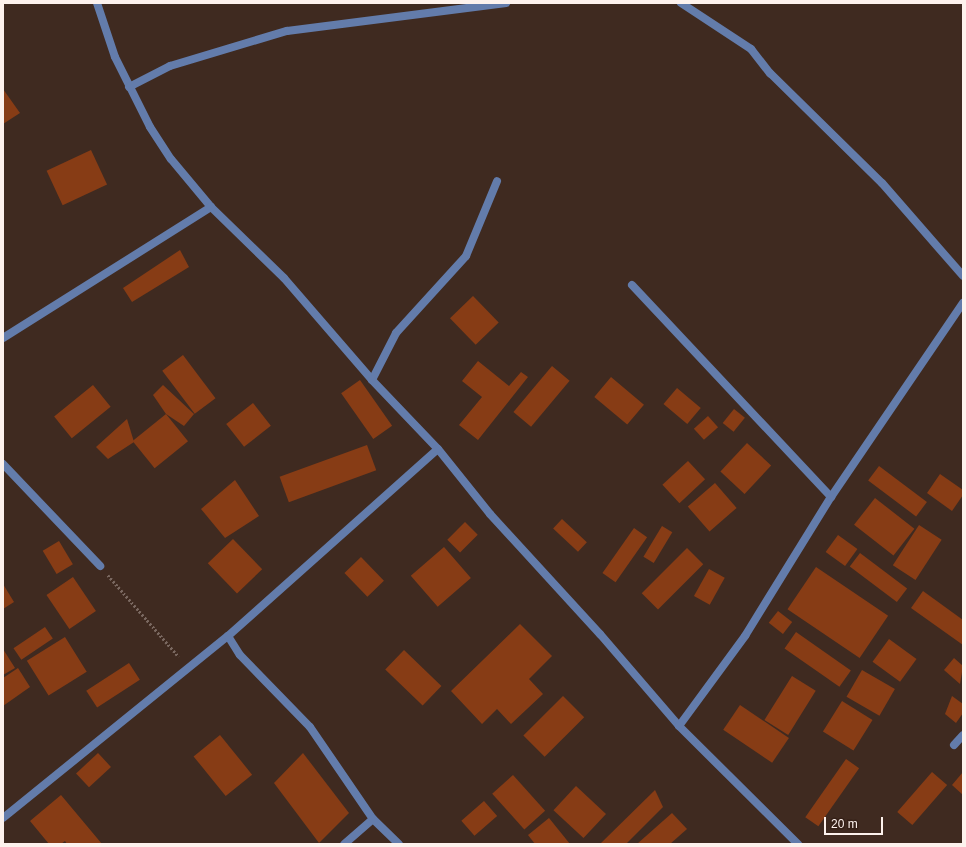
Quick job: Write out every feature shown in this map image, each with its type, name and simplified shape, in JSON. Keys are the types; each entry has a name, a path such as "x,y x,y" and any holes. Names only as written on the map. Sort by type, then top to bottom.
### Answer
{"street":[{"path":"97,3 129,87 171,159 211,207 284,278 372,380 438,449 490,514 600,634 679,726 798,844"},
{"path":"129,87 170,66 287,30 506,3"},
{"path":"681,3 751,49 770,73 882,183 963,276"},
{"path":"372,380 396,333 466,256 497,181"},
{"path":"3,338 211,207"},
{"path":"632,285 831,497"},
{"path":"679,726 745,636 831,497 963,303"},
{"path":"3,818 228,636 438,449"},
{"path":"3,464 100,566"},
{"path":"228,636 240,655 310,728 373,819 399,844"},
{"path":"954,745 963,735"},
{"path":"344,844 373,819"}],"path":[{"path":"100,566 188,667"}],"building":[{"path":"3,89 20,113 3,124"},
{"path":"91,150 107,184 63,205 47,171"},
{"path":"180,250 189,267 132,302 123,288"},
{"path":"473,296 499,323 476,345 450,318"},
{"path":"183,355 215,398 195,414 162,371"},
{"path":"478,361 509,386 521,372 528,377 478,440 459,425 482,397 462,381"},
{"path":"552,366 570,381 531,427 513,412"},
{"path":"611,377 644,405 627,425 594,397"},
{"path":"360,380 392,426 373,439 341,393"},
{"path":"93,385 111,407 72,438 54,416"},
{"path":"163,385 194,414 184,426 166,414 153,395"},
{"path":"677,388 701,408 687,424 664,404"},
{"path":"253,403 271,426 244,447 226,424"},
{"path":"734,409 745,418 734,432 723,423"},
{"path":"166,414 188,441 155,468 133,441"},
{"path":"708,416 718,427 704,440 694,429"},
{"path":"127,419 134,442 108,459 96,447"},
{"path":"747,443 771,466 745,494 720,472"},
{"path":"367,445 376,470 289,502 280,477"},
{"path":"688,461 705,479 679,503 662,485"},
{"path":"879,466 927,502 916,516 868,480"},
{"path":"940,474 963,490 963,495 952,511 927,493"},
{"path":"235,480 259,516 225,538 201,509"},
{"path":"715,483 737,508 709,532 688,507"},
{"path":"875,498 914,529 893,556 854,525"},
{"path":"562,519 587,542 578,552 553,529"},
{"path":"465,522 478,535 460,552 447,540"},
{"path":"919,525 942,540 916,580 893,565"},
{"path":"662,526 672,532 654,563 643,557"},
{"path":"634,528 647,537 616,582 602,573"},
{"path":"838,535 857,549 845,566 826,552"},
{"path":"233,539 262,569 237,594 208,563"},
{"path":"59,541 73,564 57,574 43,551"},
{"path":"444,547 471,578 438,607 411,576"},
{"path":"687,548 703,564 658,610 642,593"},
{"path":"860,553 907,589 897,602 850,567"},
{"path":"361,557 384,581 367,597 344,573"},
{"path":"816,567 888,616 860,658 787,609"},
{"path":"709,569 725,578 710,605 694,596"},
{"path":"73,577 96,611 69,629 46,595"},
{"path":"3,584 14,602 3,609"},
{"path":"923,591 963,620 963,645 911,608"},
{"path":"778,611 792,622 783,634 769,623"},
{"path":"520,624 552,656 529,679 543,694 511,724 497,709 482,724 451,691"},
{"path":"45,627 53,639 21,660 13,648"},
{"path":"796,632 851,670 839,687 785,648"},
{"path":"65,637 87,672 49,696 27,661"},
{"path":"889,639 917,659 900,682 873,662"},
{"path":"3,649 15,668 3,675"},
{"path":"404,650 441,686 423,706 385,669"},
{"path":"954,658 963,666 960,684 944,670"},
{"path":"129,663 140,680 97,708 86,691"},
{"path":"18,668 30,687 3,706 3,678"},
{"path":"862,670 895,689 879,716 846,697"},
{"path":"792,676 816,691 788,735 764,720"},
{"path":"563,696 584,717 545,757 523,736"},
{"path":"952,696 963,704 963,713 956,723 945,714"},
{"path":"842,701 873,720 853,751 823,732"},
{"path":"740,705 789,738 772,763 723,730"},
{"path":"220,735 252,775 226,796 194,756"},
{"path":"98,753 111,767 89,787 76,773"},
{"path":"303,753 349,813 319,843 274,783"},
{"path":"846,759 859,768 818,826 805,817"},
{"path":"932,772 947,785 912,825 897,812"},
{"path":"963,772 963,795 952,785"},
{"path":"513,775 545,811 524,829 492,794"},
{"path":"576,786 606,814 583,838 553,810"},
{"path":"655,790 663,807 626,844 600,844"},
{"path":"61,795 102,844 67,844 65,841 61,844 49,844 30,821"},
{"path":"484,801 497,816 474,836 461,821"},
{"path":"672,813 687,829 670,844 637,844"},
{"path":"549,818 570,844 535,844 528,835"}]}
